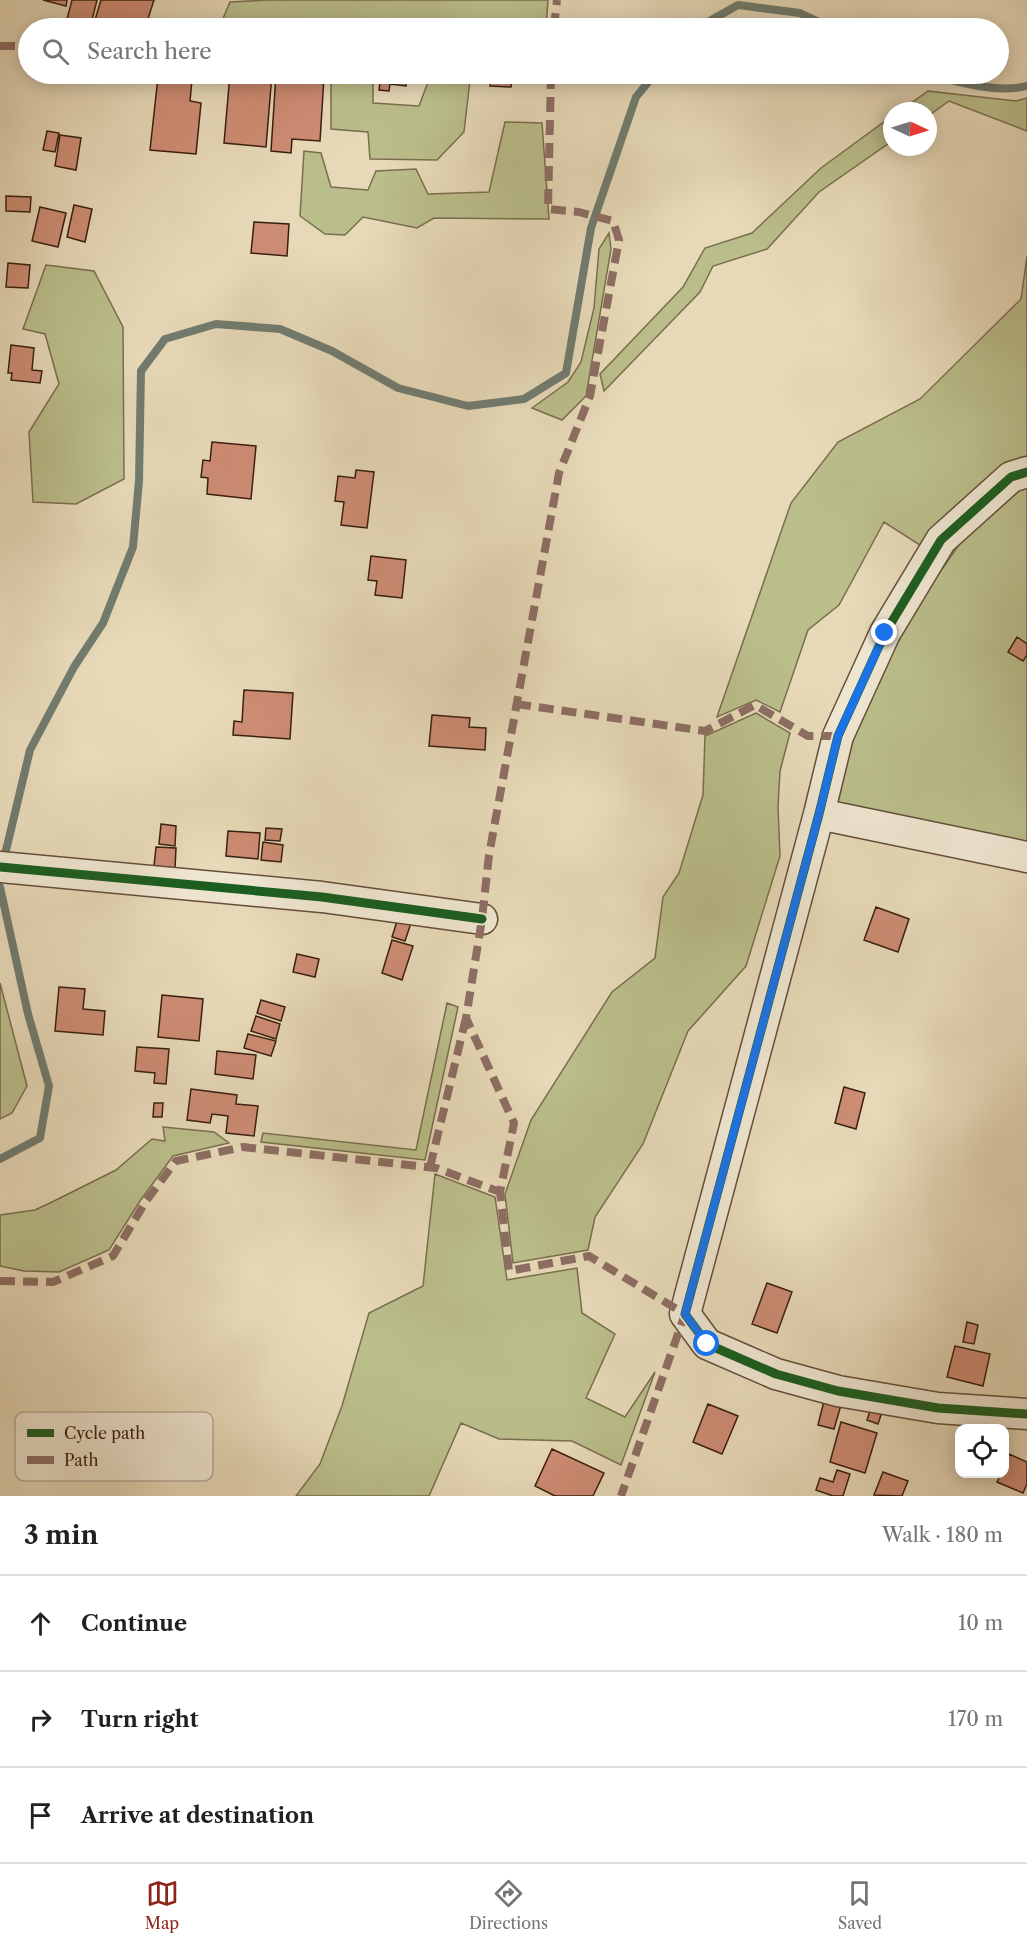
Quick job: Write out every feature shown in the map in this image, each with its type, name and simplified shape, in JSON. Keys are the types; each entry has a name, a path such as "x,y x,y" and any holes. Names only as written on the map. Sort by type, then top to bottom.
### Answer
{"street":[{"path":"1027,472 1011,477 941,540 890,623 838,736 685,1314 707,1344 776,1374 838,1391 938,1408 1027,1414"},
{"path":"819,814 1027,857"},
{"path":"9,868 322,897 482,920"}],"green space":[{"path":"548,0 547,18 223,18 230,2"},
{"path":"331,84 373,84 373,103 419,106 427,84 470,84 464,132 437,160 370,159 368,132 331,129"},
{"path":"928,91 1016,101 1027,98 1027,131 949,101 937,110 937,102 913,102"},
{"path":"505,122 542,123 549,219 434,218 417,228 363,217 345,235 325,234 300,216 304,151 321,153 331,187 368,190 376,171 416,169 428,194 489,192"},
{"path":"883,123 883,147 819,192 767,249 713,266 700,292 604,391 600,374 683,287 705,248 752,233 821,168"},
{"path":"609,233 611,249 586,396 562,420 532,408 568,382 581,362 594,308 599,249"},
{"path":"1027,256 1027,464 923,547 884,522 839,605 808,630 780,712 756,700 717,717 791,503 838,442 920,399 1021,299"},
{"path":"46,265 94,271 123,327 124,479 76,504 33,502 29,432 59,384 45,334 23,329"},
{"path":"1027,485 1027,849 831,805 846,737 917,605 970,529"},
{"path":"756,713 790,733 780,771 778,807 780,856 746,966 688,1031 643,1144 595,1217 588,1250 513,1263 505,1194 531,1120 612,992 655,958 663,897 679,873 703,795 705,736"},
{"path":"0,983 27,1086 12,1113 0,1119"},
{"path":"447,1003 458,1007 425,1160 261,1142 263,1133 416,1150"},
{"path":"163,1127 214,1132 229,1143 173,1156 140,1201 109,1250 59,1272 24,1271 0,1266 0,1215 35,1210 116,1170 152,1139 165,1141"},
{"path":"435,1174 495,1197 507,1280 577,1268 582,1313 615,1334 586,1398 625,1417 655,1372 621,1465 572,1441 499,1439 461,1423 429,1496 296,1496 320,1464 342,1406 369,1313 423,1286"}],"building":[{"path":"43,0 67,0 66,6"},
{"path":"72,0 97,0 92,18 67,18"},
{"path":"101,0 154,0 148,18 96,18"},
{"path":"157,84 192,84 190,101 201,103 196,154 150,150"},
{"path":"229,84 271,84 266,147 224,143"},
{"path":"275,84 324,84 320,141 292,139 291,153 271,151"},
{"path":"380,84 390,84 389,91 379,90"},
{"path":"490,84 511,84 511,87 490,86"},
{"path":"47,131 59,133 55,152 43,150"},
{"path":"60,135 81,138 76,170 55,166"},
{"path":"6,196 31,197 30,212 6,211"},
{"path":"74,205 92,209 85,242 67,237"},
{"path":"40,207 66,213 58,247 32,241"},
{"path":"254,222 289,224 287,256 251,253"},
{"path":"8,263 30,265 28,288 6,287"},
{"path":"11,345 34,348 32,370 42,371 40,383 11,380 12,373 8,373"},
{"path":"212,442 256,446 251,499 207,494 208,478 201,477 203,460 210,461"},
{"path":"356,470 374,472 367,528 341,525 344,502 335,501 338,476 355,478"},
{"path":"371,556 406,560 402,598 375,595 377,581 368,580"},
{"path":"1017,637 1027,644 1027,655 1023,661 1008,652"},
{"path":"244,690 293,693 290,739 233,735 234,721 242,722"},
{"path":"432,715 470,718 469,727 486,728 485,750 429,746"},
{"path":"161,824 176,826 175,846 159,844"},
{"path":"266,828 282,829 280,841 265,840"},
{"path":"228,831 260,833 258,859 226,856"},
{"path":"263,842 283,845 281,862 261,860"},
{"path":"156,847 176,848 175,868 154,866"},
{"path":"876,907 909,919 898,952 864,940"},
{"path":"398,918 411,923 405,941 392,937"},
{"path":"392,940 413,946 402,980 382,973"},
{"path":"297,954 319,959 315,977 293,972"},
{"path":"59,987 85,989 83,1009 105,1011 103,1035 55,1031"},
{"path":"162,995 203,999 199,1041 158,1037"},
{"path":"261,1000 285,1007 281,1021 257,1013"},
{"path":"256,1016 280,1024 276,1039 251,1031"},
{"path":"248,1034 276,1041 271,1056 244,1048"},
{"path":"137,1047 169,1049 166,1084 154,1083 155,1073 135,1071"},
{"path":"217,1051 256,1055 253,1079 215,1074"},
{"path":"844,1087 865,1093 856,1129 835,1123"},
{"path":"191,1089 237,1095 236,1104 258,1106 254,1136 226,1133 228,1116 212,1114 210,1123 187,1120"},
{"path":"154,1103 163,1103 162,1117 153,1117"},
{"path":"767,1283 792,1292 777,1333 752,1324"},
{"path":"967,1322 978,1325 974,1344 963,1342"},
{"path":"955,1346 990,1354 983,1386 947,1377"},
{"path":"824,1401 841,1405 834,1429 818,1425"},
{"path":"708,1404 738,1416 722,1454 693,1442"},
{"path":"872,1405 883,1409 878,1424 867,1420"},
{"path":"841,1422 877,1433 865,1473 830,1462"},
{"path":"552,1449 604,1473 593,1496 555,1496 535,1486"},
{"path":"1009,1454 1027,1462 1027,1484 1023,1493 997,1482 999,1478 1009,1478"},
{"path":"837,1470 850,1474 843,1496 833,1496 816,1490 820,1478 833,1482"},
{"path":"883,1472 908,1481 902,1496 874,1495"}],"waterway":[{"path":"715,18 738,5 800,13 811,18"},
{"path":"3,863 30,750 74,667 103,623 133,547 139,481 141,371 165,339 216,324 280,329 332,351 398,388 468,406 524,399 566,373 591,228 636,97 647,84"},
{"path":"969,84 990,88 1027,86"},
{"path":"0,887 28,1014 49,1086 40,1138 0,1159"}],"marked path":[{"path":"555,18 557,0"},
{"path":"0,46 18,46"},
{"path":"551,84 548,209 579,212 613,221 619,240 590,396 559,473 489,855 482,919 466,1018 514,1123 500,1192 509,1271 589,1256 685,1314 621,1496"},
{"path":"516,704 705,731 755,705 808,736 838,736"},
{"path":"430,1167 466,1018"},
{"path":"0,1281 53,1282 113,1256 146,1201 176,1161 243,1147 436,1168 500,1192"}],"cycle path":[{"path":"1027,472 1011,477 941,540 885,633 838,736 685,1314 707,1344 776,1374 838,1391 938,1408 1027,1414"},
{"path":"0,867 322,897 482,919"}],"route":[{"path":"707,1344 685,1314 838,736 885,633"}]}
